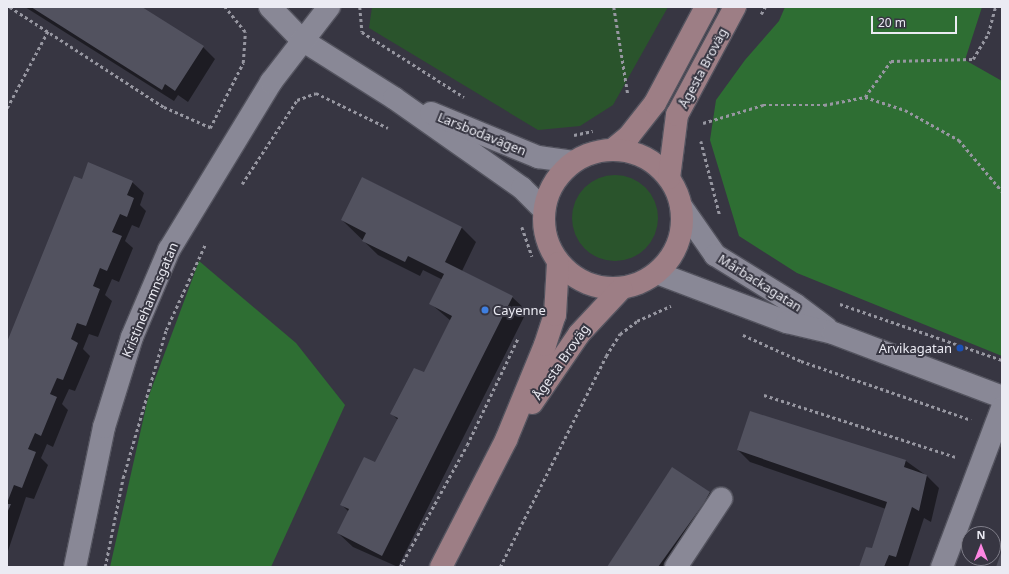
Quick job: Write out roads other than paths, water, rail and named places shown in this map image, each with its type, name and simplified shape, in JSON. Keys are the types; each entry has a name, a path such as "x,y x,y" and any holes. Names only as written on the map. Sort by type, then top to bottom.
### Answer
{"main road":[{"name":"Ågesta Broväg","path":"612,150 629,136 655,103 706,7"},
{"name":"Ågesta Broväg","path":"669,178 677,115 736,7"},
{"path":"612,150 635,153 654,163 669,178 682,206 682,231 673,254 657,273 640,284 621,289 579,278 558,263 545,238 544,209 553,183 572,162 590,153 612,150"},
{"name":"Ågesta Broväg","path":"441,567 506,440 554,315 558,263"},
{"name":"Ågesta Broväg","path":"506,440 579,334 621,289"}],"street":[{"name":"Larsbodavägen","path":"270,7 302,40 394,98 522,188 544,209"},
{"name":"Kristinehamnsgatan","path":"75,567 104,427 132,337 169,250 270,82 329,7"},
{"name":"Larsbodavägen","path":"394,98 538,157 572,162"},
{"name":"Mårbackagatan","path":"682,206 714,255 796,304 833,333"},
{"name":"Mårbackagatan","path":"657,273 787,322 833,333 1002,398"},
{"path":"942,567 1002,408"},
{"path":"676,567 721,499"}],"place":[{"name":"Cayenne","path":"485,310"},
{"name":"Arvikagatan","path":"960,348"}]}
